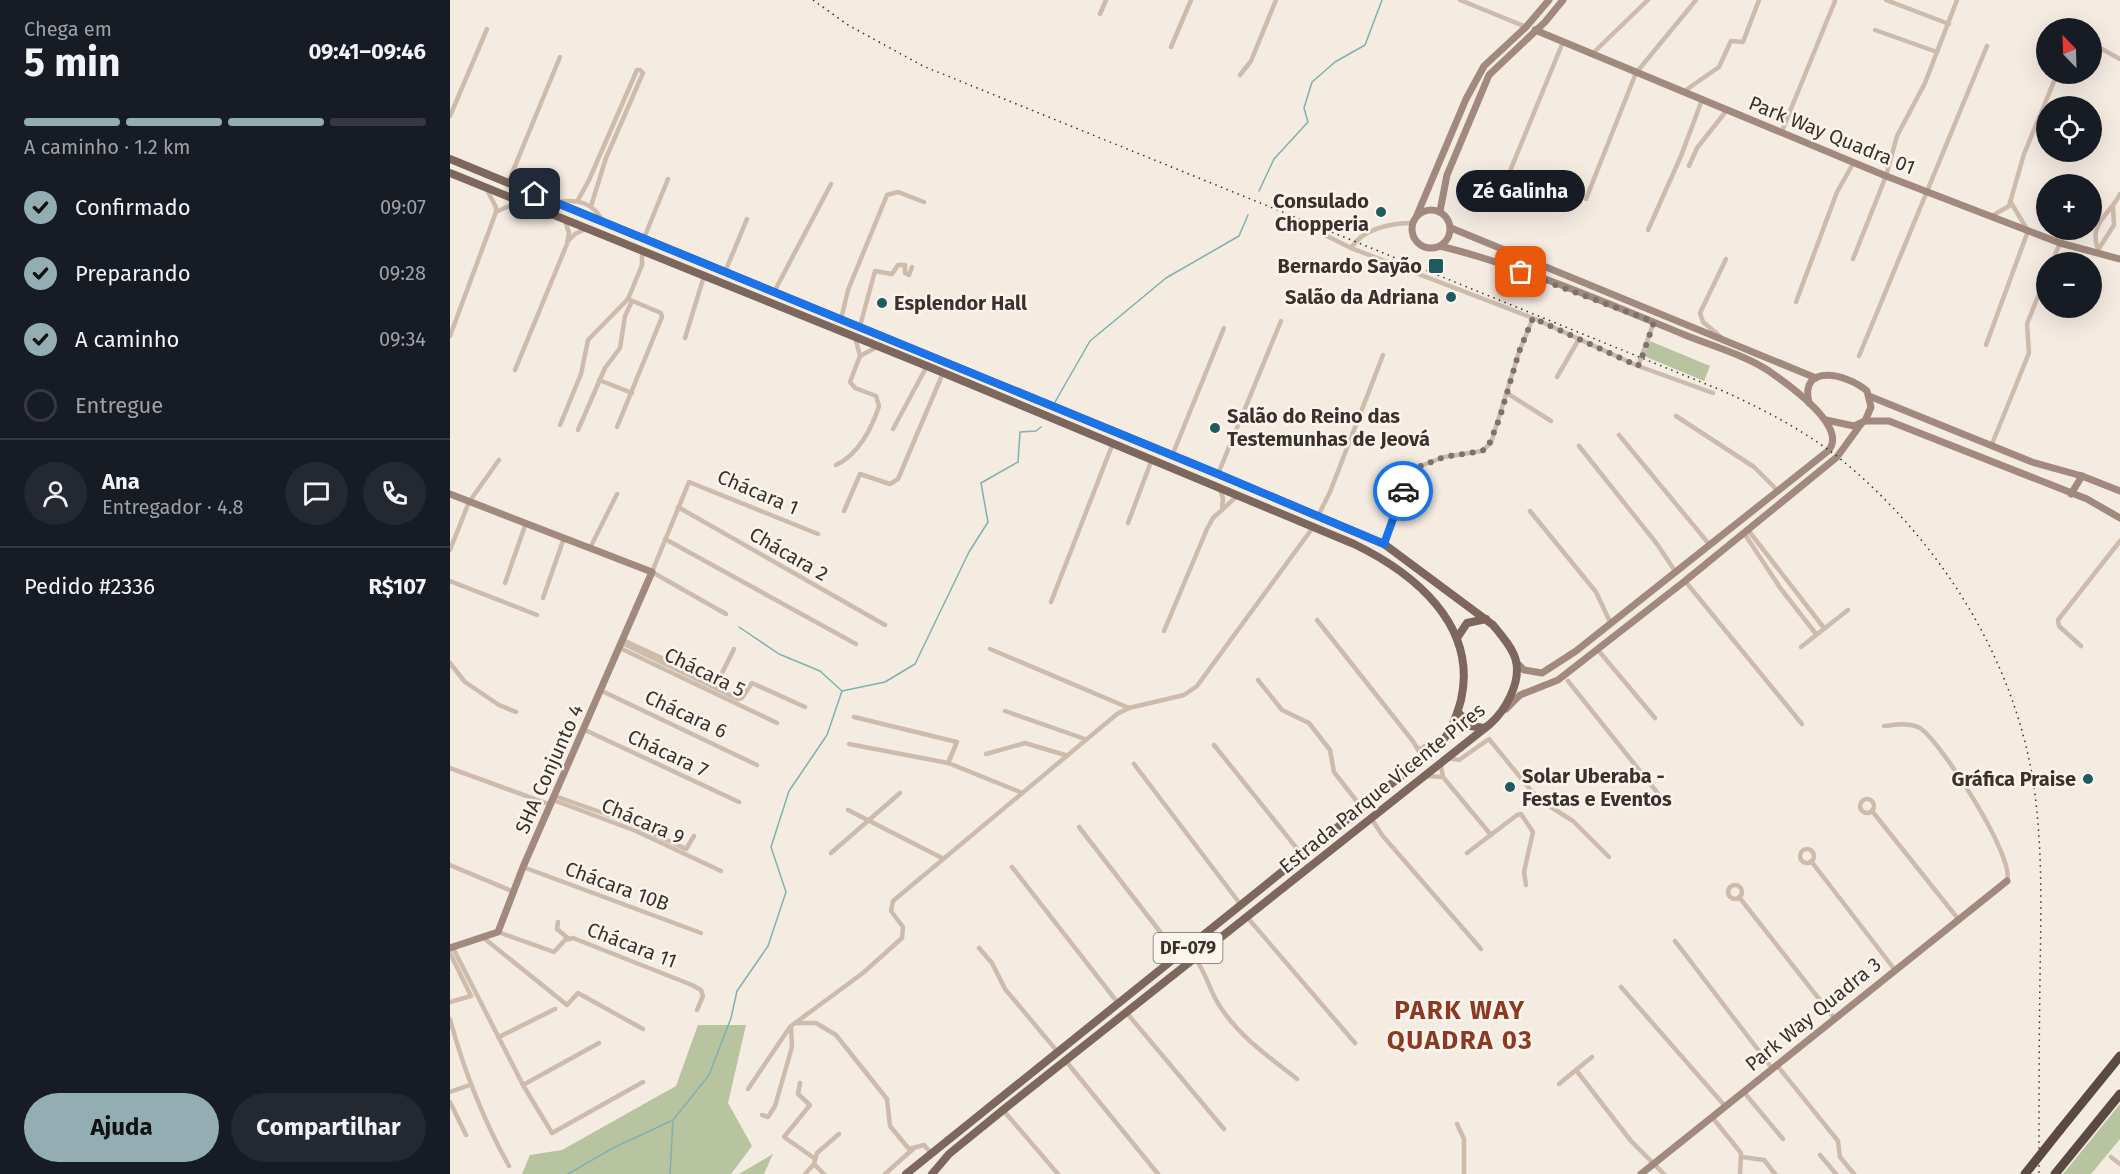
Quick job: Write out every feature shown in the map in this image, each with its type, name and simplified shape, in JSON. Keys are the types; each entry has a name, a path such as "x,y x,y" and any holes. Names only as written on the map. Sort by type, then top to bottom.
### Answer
{"highway":[{"path":"2025,1174 2120,1056"},
{"path":"2055,1174 2120,1094"}],"main road":[{"path":"450,159 860,326 1384,544 1486,619 1503,637 1516,662 1524,670 1542,673 1611,624 1778,491 1833,446 1834,435 1825,420 1809,404 1769,371 1654,322 1476,255 1440,246 1431,248 1422,246 1415,240 1412,232 1413,223 1466,99 1484,66 1526,27 1549,0"},
{"path":"1440,211 1447,175 1489,75 1563,0"},
{"name":"Park Way Quadra 01","path":"1535,30 1886,176 2060,243 2097,252"},
{"name":"Estrada Parque Vicente Pires","path":"450,173 1314,526 1402,570 1440,607 1457,638 1464,675 1458,712 1452,727 1436,748 906,1174"},
{"path":"1417,215 1432,209 1440,211 1448,218 1451,228 1448,238 1440,246"},
{"path":"1451,228 1816,378 1826,375 1844,376 1859,384 1869,396 2032,462 2082,476 2119,490"},
{"name":"Park Way Quadra 01","path":"2102,254 2120,259"},
{"path":"715,280 725,272"},
{"path":"725,272 728,285"},
{"path":"1809,404 1807,393 1816,378"},
{"path":"1504,710 1521,694 1565,678 1837,457 1863,422 1871,407 1869,396"},
{"path":"1825,420 1841,426 1889,421 2103,507 2120,518"},
{"path":"1138,453 1151,455 1156,449"},
{"path":"1166,465 1170,459 1188,462"},
{"path":"2071,494 2082,476"},
{"path":"450,494 652,572"},
{"name":"SHA Conjunto 4","path":"498,932 652,572"},
{"path":"1457,638 1467,623 1486,619"},
{"name":"Estrada Parque Vicente Pires","path":"932,1174 949,1154 1003,1110 1485,728 1504,710 1514,683 1516,662"},
{"path":"1458,712 1470,726 1485,728"},
{"name":"Park Way Quadra 3","path":"1641,1174 2007,881"},
{"path":"451,950 485,939 498,932"}],"street":[{"path":"1100,14 1106,0"},
{"path":"1171,47 1191,0"},
{"path":"1240,75 1251,61 1276,0"},
{"path":"1460,0 1526,27"},
{"path":"1592,54 1648,0"},
{"path":"1586,199 1636,73 1696,0"},
{"path":"1683,92 1719,67 1731,41 1743,42 1759,0"},
{"path":"1886,0 1949,24"},
{"path":"1853,259 1886,176 1897,136 1937,52 1957,0"},
{"path":"1782,131 1835,1"},
{"path":"450,116 488,29"},
{"path":"1875,30 1937,52"},
{"path":"1494,210 1563,42"},
{"path":"1860,356 1987,46"},
{"path":"2102,49 2120,59"},
{"path":"508,183 560,57"},
{"path":"578,200 603,157 637,70 640,70 643,73 618,121"},
{"path":"1991,216 2006,210 2024,154 2040,122 2053,84"},
{"path":"1648,230 1681,156 1702,100"},
{"path":"1689,166 1697,148 1727,110"},
{"path":"591,206 603,157"},
{"path":"1796,302 1837,192 1854,162"},
{"path":"644,238 668,178"},
{"path":"589,180 597,182"},
{"path":"774,292 831,184"},
{"path":"450,336 496,212 494,202 485,186"},
{"path":"841,319 848,290 888,195 893,191 924,202"},
{"path":"2097,252 2114,225 2113,208 2120,194"},
{"path":"555,202 578,200 591,206 603,221"},
{"path":"496,212 504,206 521,201"},
{"path":"1986,345 2028,231 2010,201"},
{"path":"2097,252 2094,240 2097,224 2102,215 2113,208"},
{"path":"515,370 567,244 569,233 563,219"},
{"path":"725,272 747,219"},
{"path":"1351,248 1360,236 1398,224 1413,223"},
{"path":"567,244 575,234 588,229"},
{"path":"1325,235 1351,248 1533,318 1638,366 1713,393"},
{"path":"2056,252 2060,243"},
{"path":"578,430 608,362 620,348 625,316 642,265 643,255 640,250"},
{"path":"642,265 656,256"},
{"path":"1723,339 1703,322 1700,313 1726,259"},
{"path":"860,326 875,271 892,274 898,265 904,265 905,273 909,275 912,267"},
{"path":"685,338 704,276"},
{"path":"617,427 662,317 661,313 630,300"},
{"path":"560,425 581,374 588,340 630,300"},
{"path":"1992,444 2029,354 2027,326 2036,302"},
{"path":"1384,544 1412,471 1444,457 1482,451 1488,447 1519,352 1533,318"},
{"path":"1218,474 1281,321"},
{"path":"1638,366 1654,322"},
{"path":"1172,456 1224,328"},
{"path":"836,465 850,456 861,443 879,406 876,396 855,387 850,382 860,356 855,337"},
{"path":"1557,377 1579,339"},
{"path":"860,356 877,347"},
{"path":"1318,516 1330,492 1383,355"},
{"path":"893,429 927,366"},
{"path":"844,511 860,474 890,484 898,479 943,373"},
{"path":"599,380 632,393"},
{"path":"1507,393 1551,421"},
{"path":"1676,416 1754,467 1778,491"},
{"path":"1619,435 1709,544"},
{"path":"1051,602 1113,443"},
{"path":"1579,446 1657,544 1675,571"},
{"path":"1128,523 1152,459"},
{"path":"450,550 469,501 499,460"},
{"name":"Chácara 1","path":"678,507 690,481 818,534"},
{"path":"1220,488 1223,499 1220,512"},
{"path":"590,548 617,494"},
{"path":"1164,631 1207,529 1220,512 1238,496"},
{"path":"678,507 652,572 726,614"},
{"name":"Chácara 2","path":"678,507 885,625"},
{"path":"1530,511 1596,592 1611,624"},
{"path":"505,582 526,523"},
{"path":"748,1089 793,1025 862,973 902,938 903,927 891,910 891,904 942,858 1085,739 1130,708 1184,695 1197,686 1314,526"},
{"path":"1746,532 1766,552 1824,628"},
{"path":"1746,532 1759,557 1816,634"},
{"path":"543,598 564,538"},
{"path":"665,539 856,644"},
{"path":"2081,646 2059,626 2058,620 2120,541"},
{"path":"1759,557 1766,552"},
{"path":"450,581 537,615"},
{"path":"1685,581 1802,724"},
{"path":"1781,589 1790,582"},
{"path":"1801,647 1848,610"},
{"path":"1317,620 1418,750 1420,761"},
{"path":"1811,626 1819,620"},
{"path":"622,644 716,681 734,649"},
{"name":"Chácara 5","path":"622,644 738,699 742,698 753,683 805,707"},
{"name":"Chácara 5","path":"622,644 777,723"},
{"path":"990,649 1130,708"},
{"path":"1598,650 1655,718"},
{"path":"450,663 465,682 499,705 516,712"},
{"path":"1565,678 1668,806"},
{"path":"1258,680 1282,710 1309,723 1332,753 1334,772 1362,809"},
{"name":"Chácara 6","path":"602,691 757,765"},
{"path":"1005,711 1085,739"},
{"path":"854,717 957,742 948,763"},
{"path":"1884,726 1906,724 1919,728 1941,750 2001,846 2008,868 2007,881"},
{"name":"Chácara 7","path":"585,730 739,802"},
{"path":"1491,835 1443,777 1443,759 1459,760 1489,739 1538,799 1573,821 1609,857"},
{"path":"986,754 1025,743 1065,755"},
{"path":"849,744 948,763 1020,792"},
{"path":"1215,745 1303,856"},
{"path":"1418,750 1425,746 1436,748"},
{"path":"1134,764 1242,906"},
{"path":"450,768 631,824 686,849 694,836"},
{"path":"1422,776 1443,777"},
{"path":"831,853 900,794"},
{"name":"Chácara 9","path":"553,800 636,831 721,872"},
{"path":"848,810 942,858"},
{"path":"1872,811 1959,920"},
{"path":"1467,853 1520,814 1532,829 1524,872 1526,885"},
{"path":"1371,818 1382,835 1481,950"},
{"path":"1079,827 1178,955"},
{"path":"1811,861 1895,970"},
{"path":"450,865 515,893"},
{"name":"Chácara 10B","path":"524,867 701,933"},
{"path":"1011,867 1118,1003"},
{"path":"1739,897 1834,1018"},
{"path":"1247,917 1355,1043"},
{"path":"558,922 557,929 569,939"},
{"name":"Chácara 11","path":"498,932 554,952 569,939 692,985 701,990 703,996 697,1010"},
{"path":"485,939 567,1005 578,993 643,1029"},
{"path":"1675,941 1774,1066 1838,1141 1840,1157 1854,1174"},
{"path":"979,948 992,963 1005,989 1057,1052"},
{"path":"450,1002 471,996 451,950"},
{"path":"451,950 523,1085 552,1132 643,1082"},
{"path":"1194,958 1228,1018 1259,1050 1297,1079"},
{"path":"1621,987 1725,1106"},
{"path":"499,1038 555,1009"},
{"path":"1126,1012 1224,1129"},
{"path":"450,1019 470,1085 487,1125 509,1166"},
{"path":"793,1025 816,1023 836,1035 887,1099 892,1129 907,1147 914,1149"},
{"path":"762,1115 768,1117 775,1106 792,1047 793,1025"},
{"path":"523,1085 599,1043"},
{"path":"1559,1084 1592,1057"},
{"path":"1065,1060 1158,1174"},
{"path":"1576,1070 1631,1141 1664,1174"},
{"path":"800,1083 798,1094 810,1105 784,1137 814,1161 824,1174"},
{"path":"450,1092 470,1085"},
{"path":"1743,1091 1783,1139"},
{"path":"450,1102 466,1135"},
{"path":"1003,1110 1058,1174"},
{"path":"1712,1117 1742,1157 1740,1174"},
{"path":"1457,1124 1464,1139 1464,1174"},
{"path":"805,1174 839,1134"},
{"path":"885,1174 914,1149 924,1145 931,1152"},
{"path":"1820,1155 1836,1174"},
{"path":"1742,1157 1764,1160 1775,1174"},
{"path":"2111,1157 2120,1164"}],"green space":[{"path":"1650,341 1710,366 1704,381 1644,356"},
{"path":"698,1025 746,1025 728,1103 752,1146 731,1174 522,1174 530,1155 562,1150 676,1086"},
{"path":"2120,1104 2120,1139 2091,1174 2063,1174"},
{"path":"773,1154 764,1174 739,1174"}],"waterway":[{"path":"1259,191 1274,159 1308,122 1304,108 1312,82 1335,62 1365,45 1382,0"},
{"path":"1055,402 1090,341 1166,278 1239,236 1248,215"},
{"path":"670,1174 673,1120 709,1075 731,1018 737,991 768,946 786,892 771,847 789,791 827,735 842,691 885,682 915,664 969,552 988,522 981,483 1018,462 1020,432 1036,431 1041,427"},
{"path":"739,627 779,654 820,671 842,691"},
{"path":"568,1174 613,1148 671,1121"}],"railway":[{"path":"813,0 848,25 923,66 1723,391 1811,438 1838,457 1874,489 1938,561 1965,601 2008,688 2023,733 2033,780 2040,853 2039,1174"}],"way so far":[{"path":"1403,491 1413,469 1444,457 1482,451 1488,447 1500,417 1514,366 1533,318 1638,366 1654,322 1521,272"}],"place":[{"name":"Consulado Chopperia","path":"1381,212"},
{"name":"Bernardo Sayão","path":"1436,266"},
{"name":"Zé Galinha","path":"1521,272"},
{"name":"Salão da Adriana","path":"1451,297"},
{"name":"Esplendor Hall","path":"882,303"},
{"name":"Salão do Reino das Testemunhas de Jeová","path":"1215,428"},
{"name":"Gráfica Praise","path":"2088,779"},
{"name":"Solar Uberaba - Festas e Eventos","path":"1510,787"}],"district":[{"name":"PARK WAY QUADRA 03","path":"1460,1025"}],"route":[{"path":"535,194 860,326 1384,544 1403,491"}]}
